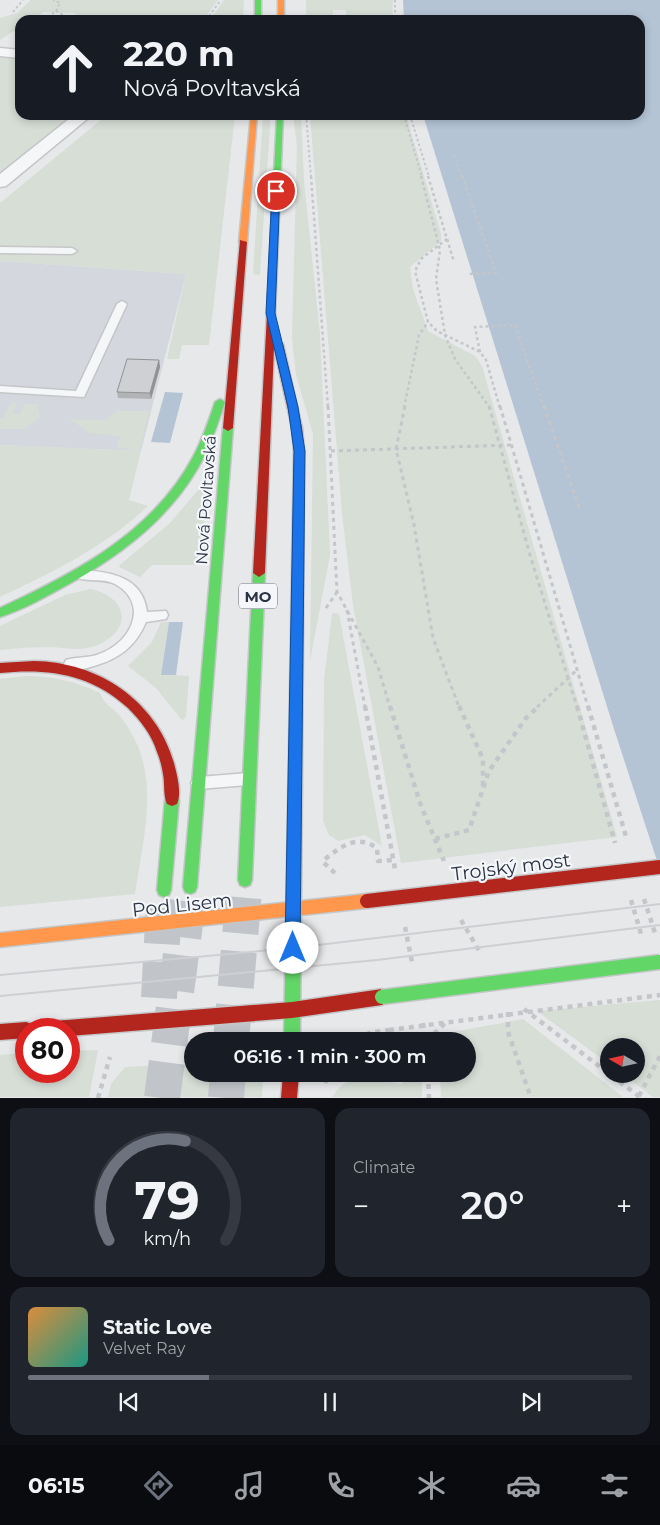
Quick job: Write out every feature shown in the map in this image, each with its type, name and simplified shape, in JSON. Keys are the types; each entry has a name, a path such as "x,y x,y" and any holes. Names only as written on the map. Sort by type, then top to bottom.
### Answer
{"main road":[{"path":"258,0 258,15"},
{"path":"281,0 281,15"},
{"name":"Nová Povltavská","path":"190,887 254,120"},
{"name":"MO","path":"244,880 280,120"},
{"path":"270,313 293,407 299,451 292,1032"},
{"path":"0,613 80,574 112,555 134,538 173,498 196,463 232,368"},
{"path":"0,668 18,664 46,665 95,676 132,699 160,739 169,766 171,798 164,890"},
{"name":"Trojský most","path":"367,901 660,867"},
{"name":"Pod Lisem","path":"0,940 292,911 367,901"},
{"path":"80,1027 292,1010 660,962"},
{"path":"0,1032 15,1031"},
{"path":"289,1098 290,1082"}],"street":[{"path":"0,52 15,54"},
{"path":"0,182 78,120"}],"lane":[{"path":"0,250 72,251"},
{"path":"0,389 80,395 122,304"},
{"path":"46,665 80,664 104,658 122,648 135,633 142,618 140,600 132,590 120,581 106,576 80,574"},
{"path":"142,618 161,615"},
{"path":"198,782 250,779"}],"path":[{"path":"13,12 24,0"},
{"path":"51,15 56,11 60,3 53,0"},
{"path":"210,15 221,0"},
{"path":"395,0 396,15"},
{"path":"56,11 63,15"},
{"path":"306,120 331,451 337,592 378,667 420,804 445,863"},
{"path":"405,120 436,227 439,247 436,279 445,335 455,359 489,405 530,554 596,769 617,852"},
{"path":"412,120 454,262"},
{"path":"454,155 496,273 468,274"},
{"path":"447,238 439,247 421,260 416,271 428,322 445,335 480,352"},
{"path":"428,322 419,335 396,449 414,525 433,638 451,689 482,759 483,790"},
{"path":"580,510 515,325 475,328 480,352 486,360 630,850"},
{"path":"331,451 511,445"},
{"path":"346,606 396,879"},
{"path":"435,839 469,830 489,771 526,718 577,670"},
{"path":"322,862 347,842 361,840 377,848 378,861 393,860"},
{"path":"644,896 657,942"},
{"path":"631,898 641,935"},
{"path":"459,916 483,957"},
{"path":"403,917 412,965"},
{"path":"379,1032 659,993 660,1000"},
{"path":"508,1004 508,1032 532,1098"},
{"path":"520,1006 608,1075 640,1097 660,1056"},
{"path":"421,1013 424,1032"},
{"path":"98,1098 108,1058 117,1057"},
{"path":"428,1082 428,1098"}],"shaded area":[{"path":"31,0 218,0 207,15 76,15 75,13 44,12 39,15 15,15 15,30 0,40 0,18 17,13"},
{"path":"224,0 244,0 243,15 214,15"},
{"path":"306,0 393,0 392,15 346,15 346,10 333,10 332,15 306,15"},
{"path":"0,55 15,56 15,120 68,120 0,174"},
{"path":"101,120 234,120 209,345 182,345 179,359 167,359 186,274 0,261 0,203"},
{"path":"263,120 270,120 260,274 256,275 253,273"},
{"path":"294,120 301,120 304,181 320,334 330,555 310,661 313,434 296,375 292,338 297,146"},
{"path":"310,120 407,120 441,234 441,241 410,267 413,289 428,331 475,356 482,366 617,837 401,863 353,605 342,513"},
{"path":"0,261 186,274 141,451 0,445"},
{"path":"11,402 17,404 13,413 20,414 25,404 37,404 40,417 24,429 0,429 0,418 3,419"},
{"path":"117,411 149,411 140,450 117,448 120,436 89,433 70,419 106,420"},
{"path":"0,445 141,451 129,500 148,506 131,521 96,546 59,568 0,597"},
{"path":"206,481 209,482 199,565 152,565 140,577 119,567 169,524"},
{"path":"91,589 103,593 118,605 121,621 118,629 111,637 100,644 82,649 45,647 0,650 0,626 65,595"},
{"path":"332,614 339,614 382,846 365,835 338,841 329,835 323,821 324,681"},
{"path":"161,622 169,622 161,674 189,676 186,717 183,720 156,688 128,666 152,642"},
{"path":"25,676 64,680 100,693 105,702 123,719 136,742 143,760 147,797 144,837 135,894 0,907 0,679"},
{"path":"660,1000 660,1097 653,1097 634,1083 645,1083 645,1038 600,1038 600,1057 537,1011"},
{"path":"523,1019 600,1079 600,1083 605,1083 623,1097 441,1097 440,1082 476,1082 476,1032 452,1032"},
{"path":"98,1050 89,1097 0,1097 0,1055 15,1054 15,1083 80,1083 80,1051"},
{"path":"184,1064 184,1082 263,1082 262,1097 108,1097 111,1084 125,1067"},
{"path":"347,1082 389,1082 401,1084 403,1082 422,1082 422,1097 332,1097"}],"water":[{"path":"403,0 660,0 660,870 614,729 425,120 645,120 645,15 404,15"},
{"path":"165,392 183,393 170,443 151,442"},
{"path":"169,622 183,622 176,675 161,675"}],"building":[{"path":"127,359 159,360 150,393 117,392"}],"tunnel":[{"path":"232,1032 245,880"},
{"path":"162,1098 188,901"},
{"path":"159,998 164,904"},
{"path":"226,1098 227,1082"}],"tram line":[{"path":"0,975 293,948 660,904"},
{"path":"0,996 377,960 660,925"}],"traffic: fast":[{"path":"258,0 258,15"},
{"path":"271,314 280,120"},
{"path":"0,613 85,570 136,534 159,513 179,489 200,455 220,402"},
{"path":"190,887 228,428"},
{"path":"245,880 259,573"},
{"path":"292,1032 297,633"},
{"path":"164,890 172,800"},
{"path":"382,997 660,962"}],"traffic: slow":[{"path":"281,0 281,15"},
{"path":"243,242 254,120"},
{"path":"0,940 367,901"}],"traffic: jam":[{"path":"228,428 243,242"},
{"path":"259,573 271,314"},
{"path":"278,344 297,428 299,451 297,633"},
{"path":"0,668 41,666 79,672 101,681 121,694 139,710 153,729 164,751 170,775 172,800"},
{"path":"367,901 660,867"},
{"path":"80,1027 292,1010 382,997"},
{"path":"0,1032 15,1031"},
{"path":"289,1098 290,1082"}],"route":[{"path":"276,191 270,313 293,407 299,451 293,948"}]}
